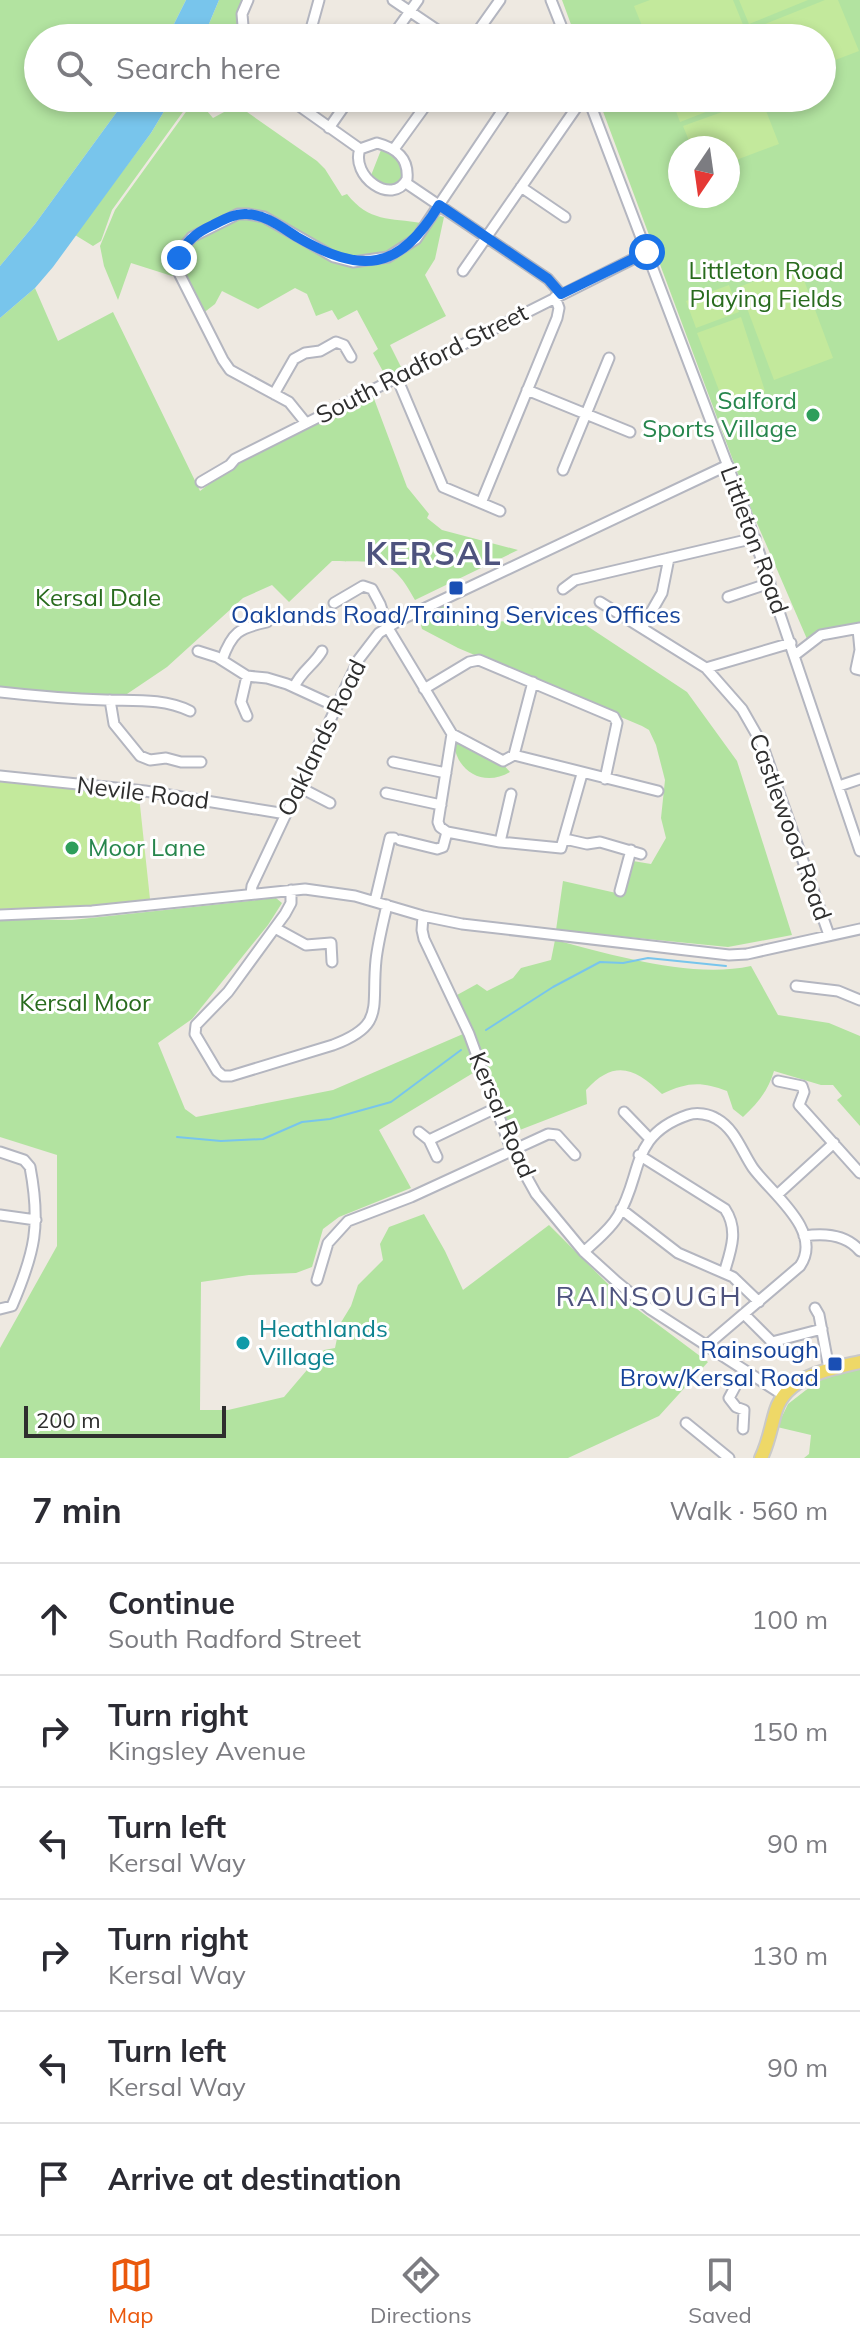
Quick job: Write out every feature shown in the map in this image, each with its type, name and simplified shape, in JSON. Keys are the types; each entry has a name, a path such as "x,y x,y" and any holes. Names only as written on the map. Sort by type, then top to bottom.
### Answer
{"main road":[{"path":"761,1458 783,1395 804,1379 860,1362"}],"street":[{"path":"243,24 242,14 248,0"},
{"path":"312,24 319,0"},
{"path":"393,0 429,24"},
{"path":"401,24 418,0"},
{"path":"483,24 500,0"},
{"path":"551,0 560,24"},
{"path":"307,112 360,149"},
{"path":"329,128 340,112"},
{"path":"394,149 421,112"},
{"path":"306,423 289,402 230,370 179,273 182,249 192,237 207,228 238,214 248,214 264,217 334,257 353,262 388,257 416,239 502,112"},
{"path":"463,271 576,112"},
{"name":"Littleton Road","path":"592,112 755,538 860,851"},
{"path":"360,149 377,143 394,149 407,165 406,183"},
{"path":"360,149 357,165 373,184 392,190 406,183"},
{"path":"406,183 548,279 558,295 557,318 481,503"},
{"path":"521,187 565,217"},
{"name":"South Radford Street","path":"201,482 235,459 647,252"},
{"path":"274,394 298,356 320,351 343,340 351,357"},
{"path":"563,470 609,358"},
{"path":"397,378 443,487 500,511"},
{"path":"527,390 630,432"},
{"name":"Oaklands Road","path":"251,894 252,886 365,649 379,633 728,465"},
{"path":"563,589 575,580 755,538"},
{"path":"642,628 662,593 669,558"},
{"path":"728,597 770,583"},
{"path":"334,603 342,594 363,586 372,589 388,628 452,734 503,761 514,755 658,791"},
{"name":"Castlewood Road","path":"600,602 706,668 742,709 762,744 829,935"},
{"path":"222,660 235,633 246,626 267,622"},
{"path":"795,655 821,635 859,628 860,650 856,669 860,670"},
{"path":"706,668 791,643"},
{"path":"198,651 222,660 247,676 267,678 294,687 337,707"},
{"path":"294,687 300,673 322,651"},
{"path":"424,689 469,662 479,660 614,717 617,723 605,779"},
{"path":"247,676 241,702 247,716"},
{"path":"514,755 533,682"},
{"path":"0,692 43,697 139,699 186,707"},
{"path":"110,700 114,724 140,756 150,760 166,758 181,762 198,759"},
{"path":"452,734 439,825 447,832 557,849 563,846 582,774"},
{"path":"393,762 446,773"},
{"name":"Nevile Road","path":"0,776 145,791 286,814"},
{"path":"839,786 860,779"},
{"path":"299,787 330,803"},
{"path":"386,793 441,805"},
{"path":"500,842 512,794"},
{"path":"375,901 395,839 437,849 443,847 447,832"},
{"path":"565,839 587,844 600,842 636,852 620,891"},
{"path":"0,915 92,911 291,890 320,890 462,924 729,955 747,954 860,929"},
{"path":"291,890 291,903 275,928 228,992 198,1022 195,1034 217,1071 227,1076 333,1045 361,1032 370,1022 374,1009 376,958 387,905"},
{"name":"Kersal Road","path":"423,916 424,939 469,1034 511,1149 536,1194 584,1252 650,1309 783,1395"},
{"path":"275,928 306,945 331,943 332,962"},
{"path":"796,986 838,991 860,1000"},
{"path":"778,1081 802,1086 804,1092 799,1105 860,1173"},
{"path":"429,1140 496,1108"},
{"path":"624,1112 650,1139"},
{"path":"584,1252 614,1222 639,1155 650,1139 668,1125 688,1116 711,1116 728,1128 755,1171 793,1212 804,1236 804,1260 706,1346"},
{"path":"419,1132 429,1140 437,1157"},
{"path":"317,1280 328,1243 348,1221 411,1197 511,1149 553,1134 563,1140 575,1155"},
{"path":"777,1195 834,1143"},
{"path":"0,1152 24,1160 30,1167 36,1220 30,1263 12,1306 0,1309"},
{"path":"639,1155 725,1209 731,1217 734,1234 724,1273"},
{"path":"621,1209 678,1253 742,1284 759,1302"},
{"path":"0,1215 36,1220"},
{"path":"804,1236 828,1234 841,1237 851,1241 860,1251"},
{"path":"815,1308 829,1369"},
{"path":"744,1314 772,1342 822,1329"},
{"path":"743,1429 744,1410 736,1407 729,1398 744,1370"},
{"path":"686,1423 729,1458"}],"green space":[{"path":"0,0 186,0 174,24 24,24 24,112 117,112 35,224 0,266"},
{"path":"219,0 243,0 237,15 238,24 209,24"},
{"name":"Littleton Road Playing Fields","path":"562,0 860,0 860,625 820,629 807,639 753,514 603,112 836,112 836,24 571,24"},
{"path":"650,0 733,0 743,24 641,24 634,6"},
{"path":"739,0 808,0 749,24"},
{"path":"825,0 838,0 859,51 836,60 836,24 765,24"},
{"path":"164,112 183,112 112,210 101,241 93,246 75,235"},
{"path":"186,112 208,112 213,118 224,112 247,112 317,161 342,196 347,194 364,210 381,217 422,223 400,248 371,259 337,256 264,216 233,212 188,233 176,252 175,275 131,263 118,300 104,266 100,246 115,210"},
{"path":"676,112 706,112 680,122"},
{"path":"722,112 766,112 779,144 740,159 740,136 687,136 683,126"},
{"path":"384,148 401,160 402,175 406,176 395,186 380,184 370,178"},
{"path":"440,216 444,217 435,259 425,275 446,316 390,345 402,369 386,377 373,353 378,349 357,310 338,320 332,310 316,316 307,294 295,288 258,309 222,291 215,304 202,314 183,271 184,251 190,242 240,218 264,224 329,259 362,266 387,261 410,250"},
{"path":"798,264 833,358 774,380 739,287"},
{"path":"729,285 739,312 696,328 686,301"},
{"name":"Kersal Dale","path":"35,288 58,341 113,312 200,491 239,461 373,396 407,487 429,514 427,518 442,530 518,550 415,600 391,568 373,562 332,561 289,602 272,585 243,598 167,667 124,696 44,693 0,687 0,318"},
{"path":"741,317 765,391 725,406 697,333"},
{"path":"447,604 459,626 569,614 687,692 737,761 792,935 728,947 556,930 563,881 625,895 633,861 651,864 666,838 661,818 665,780 656,745 649,730 642,726 458,648 422,629 419,618"},
{"path":"457,743 501,762 510,772 491,778 474,775 461,763 454,745"},
{"name":"Moor Lane","path":"0,782 139,796 150,899 84,906 0,909"},
{"name":"Kersal Moor","path":"276,898 282,903 268,925 192,1019 158,1043 185,1109 196,1117 333,1090 463,1034 478,1070 379,1130 411,1188 339,1217 323,1229 312,1267 296,1273 249,1275 201,1282 200,1410 228,1410 284,1397 324,1350 335,1348 340,1324 351,1306 358,1285 383,1260 380,1244 389,1227 424,1214 463,1290 549,1225 621,1297 708,1362 659,1416 568,1458 0,1458 0,1348 57,1246 57,1155 0,1137 0,919 72,920"},
{"path":"555,940 653,964 704,970 751,966 778,1015 829,1023 860,1036 860,1126 837,1100 842,1096 833,1085 821,1085 774,1071 762,1096 743,1117 733,1109 727,1091 694,1084 662,1094 634,1073 616,1071 606,1074 586,1090 587,1104 512,1133 457,995 477,984 487,991 513,978 521,968 551,960"},
{"path":"860,1368 860,1458 804,1458 809,1454 811,1435 777,1427 788,1404 829,1375"}],"water":[{"path":"186,0 219,0 209,24 174,24"},
{"path":"117,112 164,112 53,267 35,288 0,318 0,266 35,224"}],"waterway":[{"path":"486,1030 553,987 600,962 623,963 648,958 726,966"},
{"path":"177,1137 221,1141 263,1139 302,1122 330,1119 391,1102 461,1050"}],"place":[{"name":"Salford Sports Village","path":"813,415"},
{"name":"Oaklands Road/Training Services Offices","path":"456,588"},
{"name":"Moor Lane","path":"72,848"},
{"name":"Heathlands Village","path":"243,1343"},
{"name":"Rainsough Brow/Kersal Road","path":"835,1364"}],"district":[{"name":"KERSAL","path":"434,554"},
{"name":"RAINSOUGH","path":"649,1296"}],"route":[{"path":"179,258 192,237 238,214 248,214 264,217 334,257 353,262 371,261 388,257 416,239 439,205 548,279 561,294 647,252"}]}
